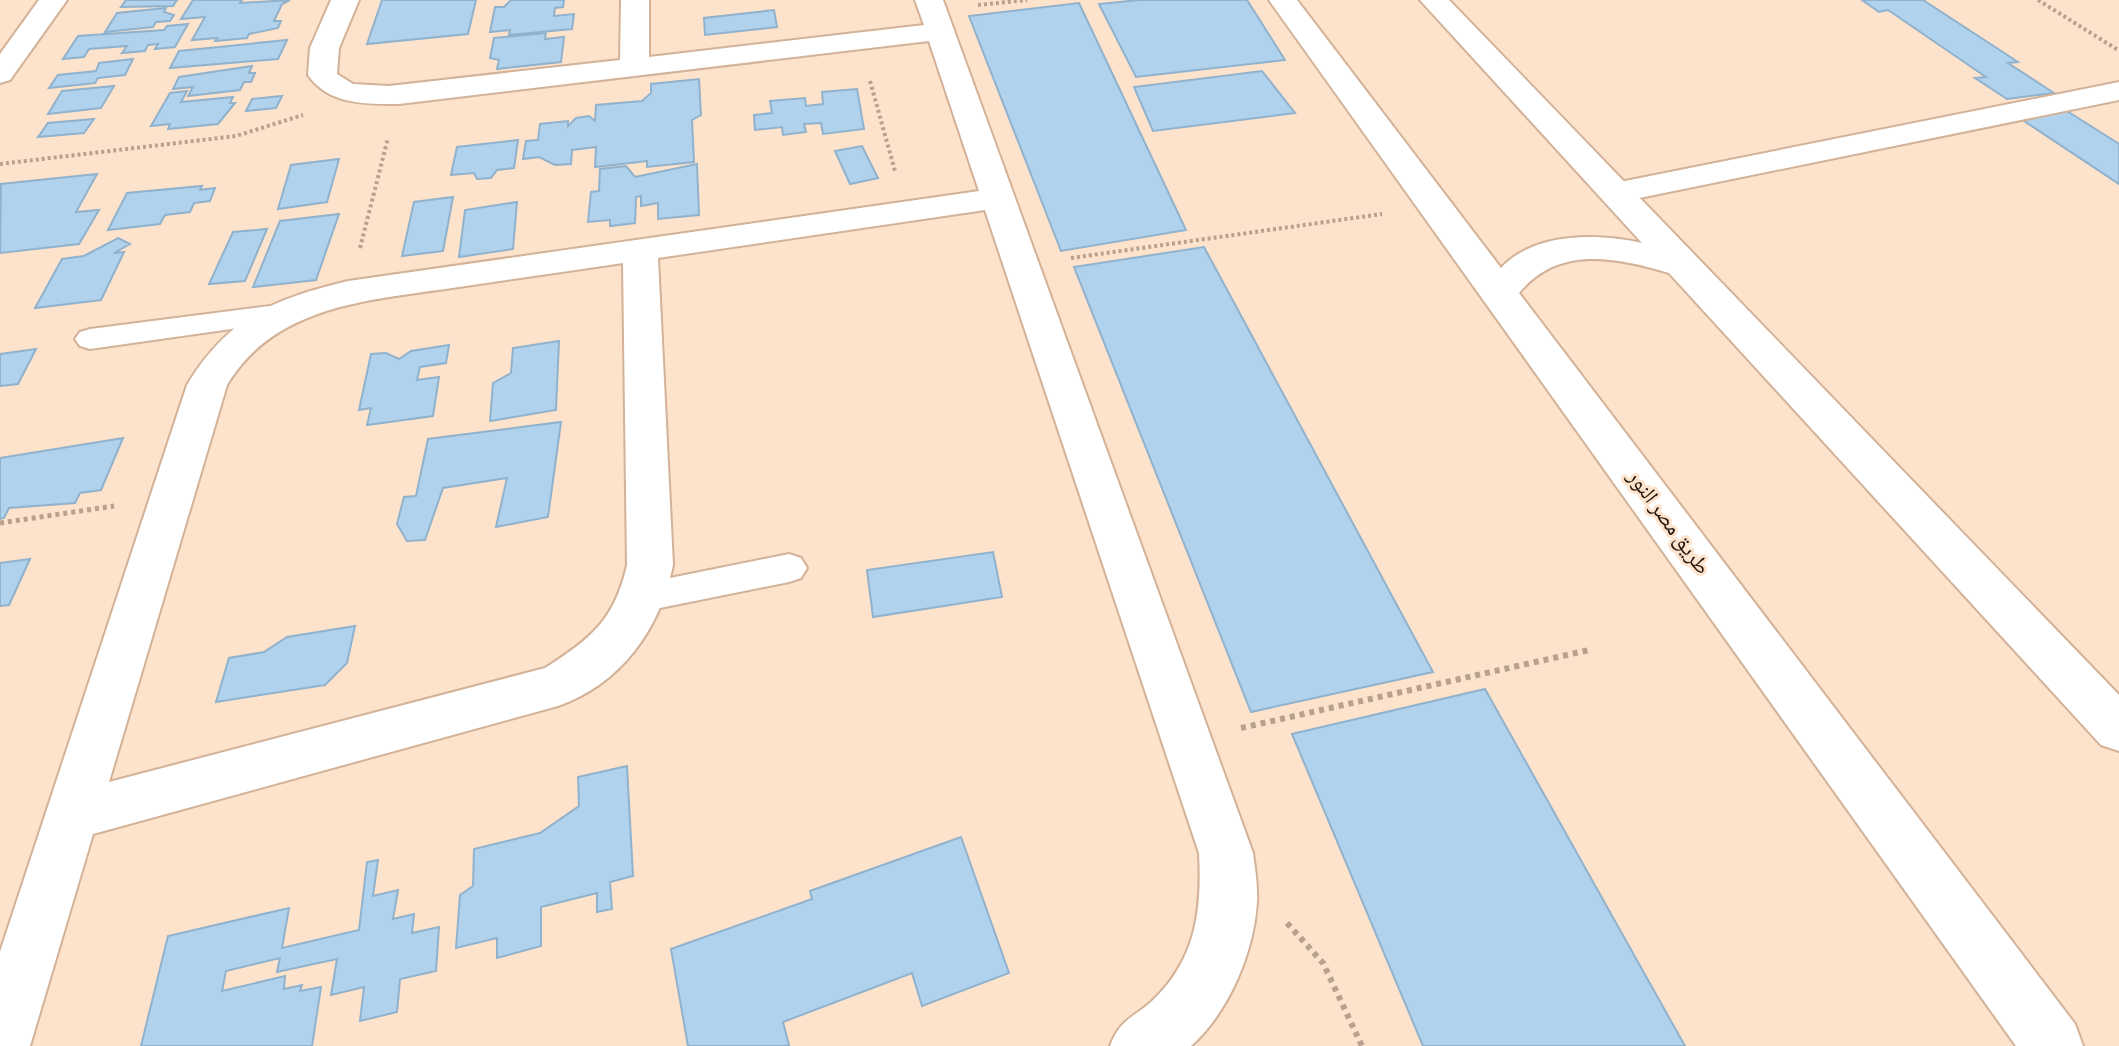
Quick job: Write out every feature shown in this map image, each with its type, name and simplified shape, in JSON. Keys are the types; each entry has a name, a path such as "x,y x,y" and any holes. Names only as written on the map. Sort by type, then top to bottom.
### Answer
{"street":[{"path":"0,74 53,0"},
{"path":"345,0 320,65 325,79 339,89 367,95 399,95 859,41 935,16 1226,853 1229,904 1217,954 1192,1001 1151,1040 1140,1046"},
{"path":"635,0 635,67"},
{"name":"طريق مصر النور","path":"1283,0 2053,1046"},
{"path":"1434,0 2113,715"},
{"path":"1615,193 2119,91"},
{"path":"0,1044 207,385 221,359 245,335 278,314 313,300 348,292 999,198"},
{"path":"1500,292 1513,272 1538,257 1570,249 1607,248 1648,254 1687,267"},
{"path":"71,816 558,685 598,660 628,630 645,597 650,565 640,250"}],"lane":[{"path":"90,339 278,314"},
{"path":"645,597 789,568"}],"path":[{"path":"2038,0 2119,50"},
{"path":"859,41 906,211"},
{"path":"0,164 236,136 287,122 326,101 339,89"},
{"path":"348,292 399,95"},
{"path":"1023,264 1436,207"},
{"path":"0,523 170,498"},
{"path":"1189,740 1589,650"},
{"path":"1229,904 1257,909 1283,920 1306,937 1324,961 1362,1046"}],"building":[{"path":"126,0 177,0 173,6 121,7"},
{"path":"193,0 242,0 240,3 290,0 282,4 274,21 281,21 278,28 249,34 247,38 215,41 217,38 192,40 205,17 181,19"},
{"path":"382,0 476,0 468,34 367,44"},
{"path":"511,0 564,0 563,7 555,8 554,16 574,14 572,29 509,35 510,30 490,32 495,7 504,7"},
{"path":"1139,0 1247,0 1285,60 1136,77 1099,4"},
{"path":"1862,0 1923,0 2018,62 2008,63 2054,93 2007,99 1975,78 1986,77 1888,10 1879,12"},
{"path":"1079,3 1186,230 1061,251 969,16"},
{"path":"166,8 164,12 174,15 170,21 156,22 153,27 105,32 117,13"},
{"path":"774,10 777,27 705,35 704,18"},
{"path":"188,24 175,47 155,49 158,44 148,45 145,51 122,53 127,46 89,49 84,57 63,59 78,36 164,30 167,26"},
{"path":"546,33 545,39 564,37 561,62 497,69 499,60 490,58 494,38"},
{"path":"287,40 278,59 170,68 179,51"},
{"path":"133,59 125,75 98,78 95,83 49,88 58,75 96,71 99,63"},
{"path":"252,66 249,73 255,73 251,82 244,82 240,90 188,96 193,87 173,89 179,77"},
{"path":"1262,71 1295,113 1153,131 1134,87"},
{"path":"699,79 701,115 692,120 694,162 647,167 647,161 595,167 596,147 572,150 571,164 555,165 539,157 523,159 526,141 538,140 540,124 568,121 568,126 576,118 589,116 595,121 596,105 642,101 651,93 651,84"},
{"path":"114,86 101,108 48,114 62,91"},
{"path":"857,89 864,129 823,134 821,123 804,124 806,132 783,135 782,127 755,130 754,115 772,113 770,101 805,98 806,106 823,104 822,92"},
{"path":"187,91 181,102 233,97 230,103 235,103 218,124 168,129 170,124 151,126 170,93"},
{"path":"282,96 276,108 246,111 252,99"},
{"path":"2067,111 2119,144 2119,184 2021,119"},
{"path":"94,119 84,133 38,137 48,123"},
{"path":"518,140 514,168 497,170 491,178 477,179 474,173 451,175 457,147"},
{"path":"862,146 878,178 850,184 835,151"},
{"path":"339,159 327,202 278,209 291,165"},
{"path":"697,164 699,215 658,219 658,203 641,206 641,196 636,197 635,223 610,226 610,220 588,222 591,192 599,191 600,169 626,166 635,177"},
{"path":"97,174 76,212 99,210 79,244 0,253 1,184"},
{"path":"202,186 200,190 215,188 210,201 194,203 190,212 165,215 160,224 108,230 127,193"},
{"path":"453,197 443,251 402,256 414,202"},
{"path":"517,202 513,249 459,257 465,210"},
{"path":"339,214 316,280 253,287 280,221"},
{"path":"267,229 245,281 209,284 233,232"},
{"path":"118,238 130,244 114,253 124,252 101,300 35,308 62,259 84,256"},
{"path":"1204,247 1433,672 1251,712 1074,267"},
{"path":"559,341 556,410 490,421 493,383 511,373 513,348"},
{"path":"449,345 446,363 420,367 417,380 439,377 433,416 367,425 371,408 359,410 371,354 386,353 399,359 411,351"},
{"path":"36,349 18,384 0,386 0,354"},
{"path":"561,422 548,517 496,527 507,478 443,488 425,540 407,541 397,524 404,497 416,496 428,439"},
{"path":"123,438 101,490 80,493 75,503 9,508 4,518 0,519 0,458"},
{"path":"993,552 1002,597 873,617 867,570"},
{"path":"30,559 9,605 0,606 0,563"},
{"path":"355,626 347,663 325,685 216,702 229,658 264,652 287,637"},
{"path":"1485,689 1685,1046 1423,1046 1292,734"},
{"path":"627,766 633,876 610,882 612,909 597,912 597,893 541,907 541,946 497,958 497,938 456,948 460,895 473,886 474,849 540,833 579,806 578,777"},
{"path":"961,837 1009,973 922,1006 912,973 783,1022 789,1045 785,1046 688,1046 671,949 812,899 810,891"},
{"path":"378,860 373,896 398,890 393,919 414,914 412,933 439,927 436,971 400,979 397,1012 360,1021 364,987 331,995 337,959 277,972 280,958 226,971 222,991 285,976 284,989 302,985 300,991 321,987 312,1046 141,1046 168,936 289,908 282,948 359,930 367,862"}]}
